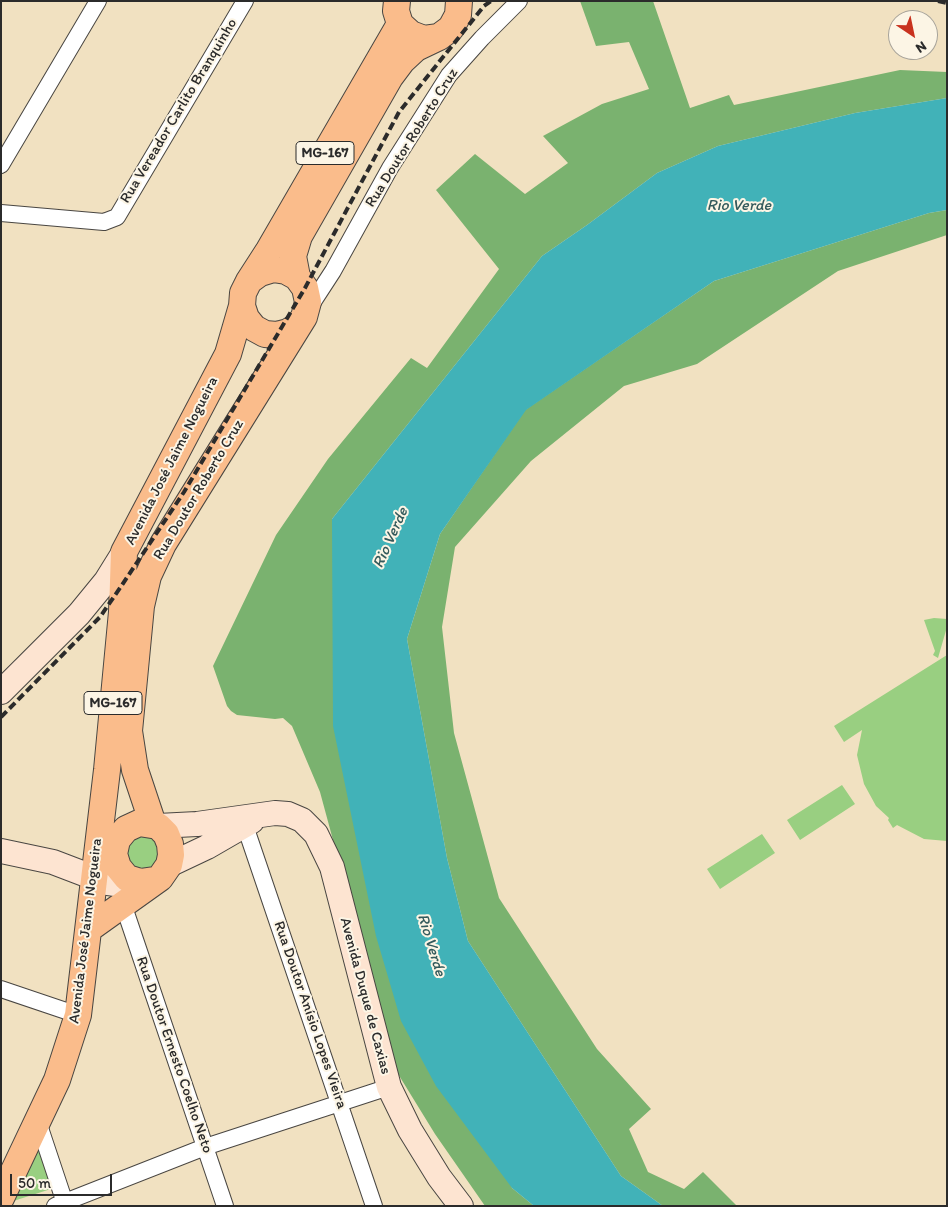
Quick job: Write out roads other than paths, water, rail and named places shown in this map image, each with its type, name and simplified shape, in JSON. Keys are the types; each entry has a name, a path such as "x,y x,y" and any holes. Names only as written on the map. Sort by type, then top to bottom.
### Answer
{"main road":[{"path":"396,9 410,34 424,39 439,36 451,28 461,4"},
{"name":"Avenida José Jaime Nogueira","path":"1,1198 57,1080 78,1015 90,928 103,857 107,770 122,612 124,552 228,354 242,306 243,293 249,281 396,9"},
{"name":"MG-167","path":"305,315 308,302 305,288 297,277 294,256 299,236 390,77 402,61 416,48 439,36"},
{"path":"249,281 260,272 273,269 286,270 297,277"},
{"path":"242,306 246,318 254,328 264,334 277,335 288,332 298,326 305,315"},
{"name":"Rua Doutor Roberto Cruz","path":"156,825 135,770 129,732 141,606 148,576 163,544 305,315"},
{"path":"1,692 79,614 106,581 124,552"},
{"name":"Avenida Duque de Caxias","path":"103,857 126,829 139,823 156,825 197,824 249,819 275,813 288,814 302,820 316,834 326,851 389,1087 410,1130 439,1177 461,1206"},
{"name":"Avenida Duque de Caxias","path":"90,928 123,904 154,876 249,819"},
{"path":"1,851 53,862 103,857 114,884 154,876 171,855 170,844 156,825"},
{"name":"MG-167","path":"103,857 114,854 118,867 127,878 154,876"}],"street":[{"path":"1,165 98,1"},
{"name":"Rua Vereador Carlito Branquinho","path":"1,213 104,222 117,217 245,1"},
{"name":"Rua Doutor Roberto Cruz","path":"305,315 333,271 390,168 449,76 482,38 519,1"},
{"name":"Rua Doutor Anísio Lopes Vieira","path":"249,819 374,1206"},
{"name":"Rua Doutor Ernesto Coelho Neto","path":"123,904 224,1206"},
{"path":"1,989 78,1015"},
{"path":"37,1119 62,1205 205,1147 389,1087"}],"water":[{"name":"Rio Verde","path":"947,98 947,210 929,213 714,281 526,410 440,534 407,639 447,858 468,941 621,1176 663,1206 534,1206 512,1188 436,1086 401,1021 376,936 333,726 332,519 542,256 657,173 718,146 855,113"}],"railway":[{"path":"1,717 100,617 122,585 184,492 305,288 399,112 484,6 491,1"},
{"path":"938,1 947,3"}]}
